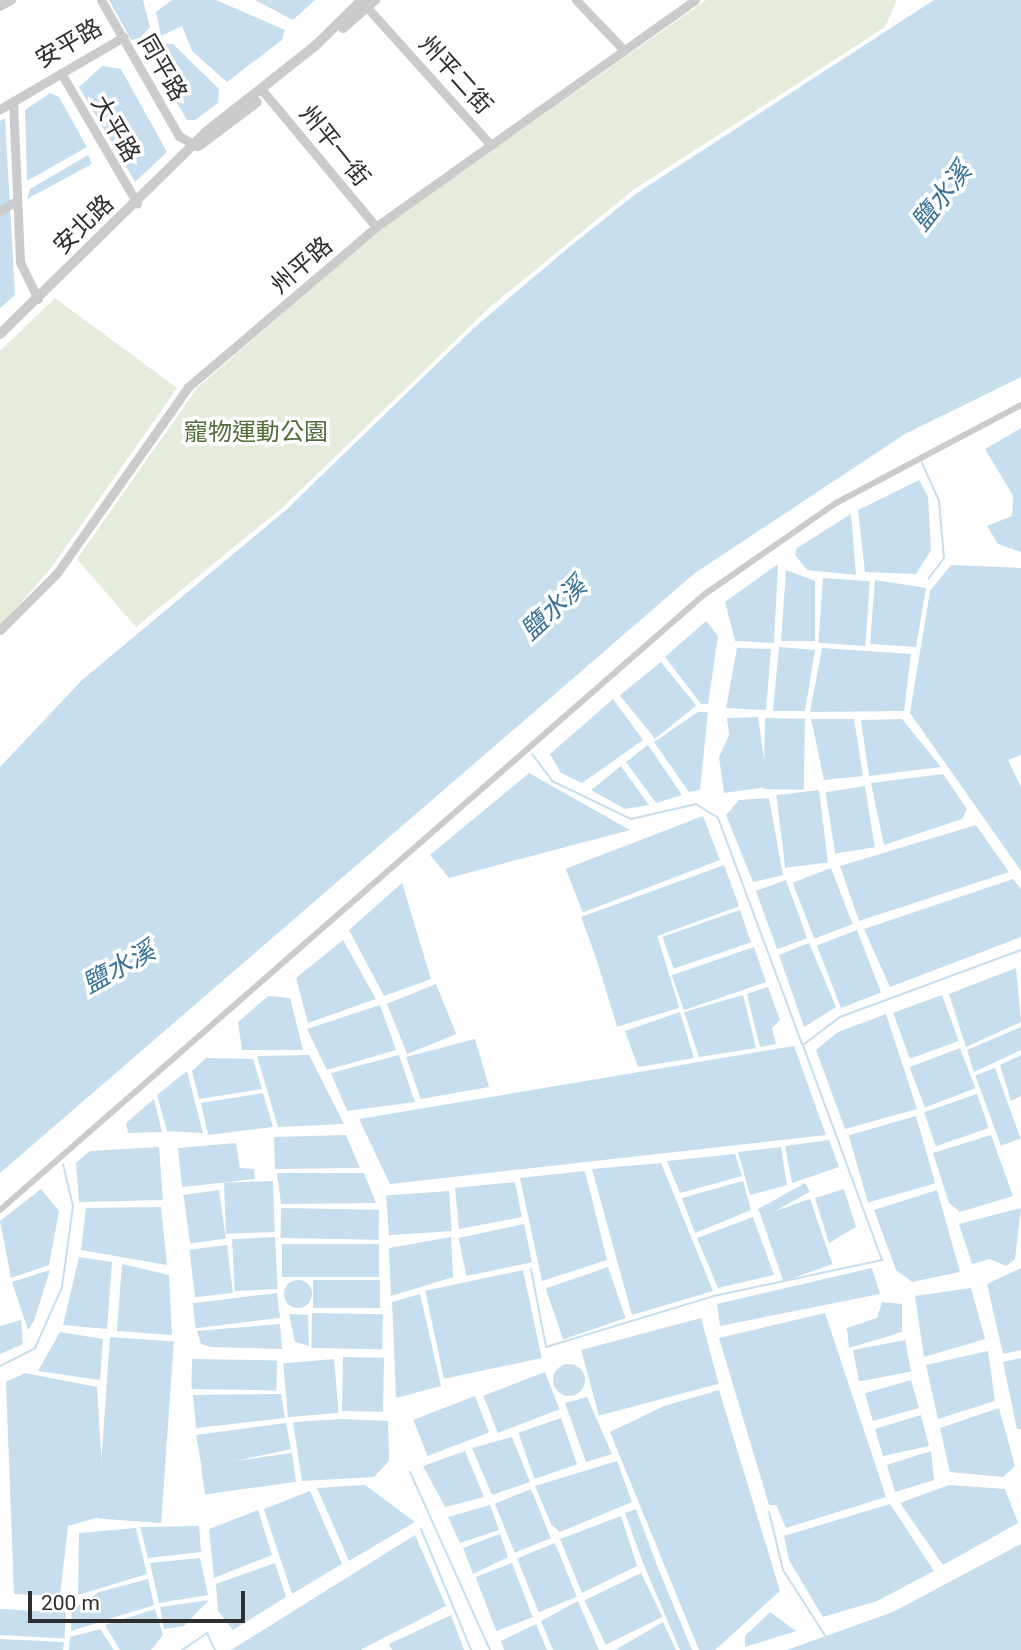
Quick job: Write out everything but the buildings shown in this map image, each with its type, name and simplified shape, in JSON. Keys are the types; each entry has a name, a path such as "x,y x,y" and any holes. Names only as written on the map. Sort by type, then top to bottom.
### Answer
{"street":[{"path":"0,6 10,0"},
{"name":"同平路","path":"101,0 179,136 197,146"},
{"path":"576,0 624,50"},
{"name":"州平路","path":"0,631 57,573 188,387 376,227 695,0"},
{"name":"安北路","path":"0,334 197,146 264,92 365,2"},
{"name":"州平二街","path":"365,2 491,145"},
{"name":"安平路","path":"0,109 123,37"},
{"name":"大平路","path":"61,73 138,203"},
{"name":"州平一街","path":"264,92 376,227"},
{"path":"13,102 16,201 22,274 37,299"},
{"path":"0,211 16,201"},
{"path":"0,1210 705,594 836,503 1021,405"}],"green space":[{"name":"寵物運動公園","path":"706,0 897,0 885,27 633,190 490,307 283,507 136,627 77,559 197,388 378,231"},
{"path":"55,298 177,388 51,568 0,627 0,351"}],"water":[{"path":"109,0 143,0 150,27 140,38 131,40"},
{"path":"172,0 216,0 285,30 282,40 227,82 192,51 182,26 161,36 156,12"},
{"path":"255,0 315,0 293,20"},
{"name":"鹽水溪","path":"934,0 1021,0 1021,377 905,434 695,573 0,1173 0,767 82,680 286,510 475,327 568,248 637,193"},
{"path":"160,44 173,44 219,89 218,103 195,120 187,120 150,56"},
{"path":"102,66 121,69 167,152 135,182 79,87"},
{"path":"50,93 59,97 87,147 27,181 25,110"},
{"path":"5,118 15,295 0,308 0,121"},
{"path":"88,155 92,164 27,199 30,189"},
{"path":"1021,428 1021,552 998,544 987,526 1012,516 1013,496 985,449"},
{"path":"919,480 928,496 931,550 916,574 865,572 858,510"},
{"path":"851,514 856,575 807,570 795,555 797,548"},
{"path":"778,564 774,643 735,641 725,602"},
{"path":"951,565 1021,568 1021,755 1008,760 1021,787 1021,871 910,713 930,591"},
{"path":"786,570 815,581 815,641 781,641"},
{"path":"823,578 870,581 865,646 818,643"},
{"path":"875,580 926,588 916,647 870,644"},
{"path":"706,621 718,636 708,704 701,704 665,657"},
{"path":"779,647 815,650 805,711 773,711"},
{"path":"737,648 771,649 766,710 726,708"},
{"path":"822,648 911,654 904,711 810,712"},
{"path":"661,662 696,706 655,739 620,695"},
{"path":"613,699 643,740 582,783 561,773 550,754"},
{"path":"698,712 708,712 700,790 689,792 654,742"},
{"path":"758,717 768,787 724,793 719,757 729,735 727,718"},
{"path":"765,718 805,719 804,790 764,789"},
{"path":"811,719 854,719 863,776 824,780"},
{"path":"902,719 941,767 869,776 861,720"},
{"path":"648,745 682,795 656,803 626,762"},
{"path":"621,766 649,805 625,809 591,790"},
{"path":"529,773 630,830 449,878 430,855"},
{"path":"943,774 967,809 962,819 884,845 871,783"},
{"path":"865,786 875,847 835,853 825,792"},
{"path":"819,790 828,862 785,868 776,795"},
{"path":"769,798 783,875 753,882 726,815 739,800"},
{"path":"703,816 720,860 583,913 566,869"},
{"path":"976,825 1009,872 859,921 840,866"},
{"path":"724,865 739,906 596,958 581,917"},
{"path":"831,868 853,924 814,939 793,883"},
{"path":"1013,879 1021,889 1021,937 890,987 864,929"},
{"path":"786,880 807,938 777,949 756,891"},
{"path":"402,883 431,979 384,996 349,930"},
{"path":"740,910 751,942 674,969 662,937"},
{"path":"857,930 881,993 841,1008 817,945"},
{"path":"657,935 679,1008 617,1027 595,954"},
{"path":"343,940 376,999 308,1023 296,978"},
{"path":"809,943 836,1007 804,1027 779,955"},
{"path":"754,947 766,982 684,1010 672,975"},
{"path":"1016,968 1021,1022 966,1047 949,994"},
{"path":"436,984 456,1034 407,1054 387,1004"},
{"path":"768,987 780,1020 772,1028 776,1044 760,1047 747,994"},
{"path":"743,995 756,1048 699,1057 684,1012"},
{"path":"942,995 959,1041 910,1059 893,1013"},
{"path":"268,996 290,998 303,1050 242,1050 238,1022"},
{"path":"380,1005 396,1050 327,1070 307,1029"},
{"path":"680,1012 694,1058 638,1067 625,1031"},
{"path":"886,1014 917,1109 845,1129 816,1050 838,1032"},
{"path":"1021,1027 1021,1050 974,1072 967,1050"},
{"path":"475,1039 489,1087 421,1099 406,1057"},
{"path":"794,1046 826,1135 390,1184 359,1119"},
{"path":"960,1048 975,1088 925,1107 910,1067"},
{"path":"309,1055 344,1124 278,1127 257,1056"},
{"path":"399,1055 415,1102 347,1111 331,1073"},
{"path":"1021,1055 1021,1096 1011,1101 1000,1065"},
{"path":"206,1058 253,1059 262,1089 199,1099 192,1071"},
{"path":"995,1068 1021,1138 1001,1146 975,1075"},
{"path":"187,1071 203,1133 167,1131 157,1095"},
{"path":"263,1093 273,1127 208,1135 201,1103"},
{"path":"977,1094 989,1128 936,1146 924,1112"},
{"path":"154,1099 162,1132 128,1133 126,1123"},
{"path":"916,1116 935,1183 868,1203 849,1135"},
{"path":"346,1135 360,1168 275,1169 274,1137"},
{"path":"991,1135 1013,1196 960,1212 949,1203 933,1153"},
{"path":"829,1140 839,1167 792,1183 785,1146"},
{"path":"236,1143 240,1168 254,1169 255,1179 182,1187 178,1148"},
{"path":"159,1147 163,1200 79,1202 76,1163 90,1151"},
{"path":"781,1147 787,1185 750,1195 738,1152"},
{"path":"735,1154 742,1176 680,1193 667,1161"},
{"path":"661,1163 713,1291 632,1315 592,1169"},
{"path":"585,1171 607,1260 542,1281 520,1178"},
{"path":"277,1173 364,1173 376,1203 281,1204"},
{"path":"273,1181 275,1232 226,1234 224,1183"},
{"path":"743,1181 751,1210 695,1233 682,1198"},
{"path":"515,1182 522,1217 459,1229 455,1188"},
{"path":"805,1183 810,1192 763,1218 758,1209"},
{"path":"41,1189 59,1211 49,1265 11,1278 0,1221"},
{"path":"844,1189 856,1227 829,1243 815,1198"},
{"path":"219,1190 226,1239 190,1244 183,1195"},
{"path":"937,1190 960,1272 912,1282 896,1270 874,1210"},
{"path":"449,1191 452,1231 389,1235 386,1195"},
{"path":"810,1199 832,1264 783,1281 761,1216"},
{"path":"161,1207 167,1265 81,1250 86,1208"},
{"path":"281,1208 379,1210 378,1240 280,1238"},
{"path":"1021,1208 1015,1259 1006,1266 990,1259 972,1264 959,1224"},
{"path":"753,1217 774,1275 718,1288 697,1238"},
{"path":"524,1224 532,1262 467,1276 458,1238"},
{"path":"275,1237 278,1289 235,1291 232,1239"},
{"path":"451,1237 453,1277 391,1296 389,1248"},
{"path":"282,1244 379,1244 379,1277 282,1277"},
{"path":"227,1245 233,1293 195,1297 189,1250"},
{"path":"79,1257 112,1262 107,1329 63,1325"},
{"path":"122,1264 169,1275 172,1335 117,1331"},
{"path":"608,1267 626,1318 563,1340 546,1288"},
{"path":"872,1268 880,1294 720,1326 717,1304"},
{"path":"1021,1268 1021,1350 1003,1354 987,1284"},
{"path":"50,1270 34,1321 28,1330 12,1282"},
{"path":"523,1270 542,1358 444,1379 425,1291"},
{"path":"298,1280 308,1284 312,1294 308,1304 298,1308 288,1304 284,1294 288,1284"},
{"path":"313,1280 380,1280 380,1308 313,1308"},
{"path":"971,1288 985,1339 924,1357 915,1296"},
{"path":"277,1293 280,1318 196,1328 193,1303"},
{"path":"420,1294 441,1386 396,1398 392,1302"},
{"path":"882,1302 902,1304 902,1332 849,1348 847,1328 877,1318"},
{"path":"312,1313 383,1314 382,1349 311,1348"},
{"path":"825,1313 886,1497 786,1528 776,1505 769,1505 719,1338"},
{"path":"289,1314 308,1315 309,1346 295,1342"},
{"path":"701,1318 719,1384 599,1416 581,1350"},
{"path":"21,1320 23,1344 0,1354 0,1326"},
{"path":"280,1324 282,1349 211,1347 201,1344 197,1331"},
{"path":"60,1332 103,1339 100,1380 38,1371"},
{"path":"110,1337 174,1341 161,1523 97,1519"},
{"path":"905,1340 911,1371 859,1382 853,1350"},
{"path":"988,1351 995,1401 938,1419 926,1365"},
{"path":"343,1357 384,1358 383,1412 342,1411"},
{"path":"1021,1358 1021,1429 1017,1429 1003,1362"},
{"path":"192,1359 277,1360 276,1390 191,1389"},
{"path":"334,1359 339,1413 288,1417 283,1363"},
{"path":"569,1364 580,1369 585,1380 580,1391 569,1396 558,1391 553,1380 558,1369"},
{"path":"545,1372 559,1409 498,1433 483,1396"},
{"path":"25,1373 97,1387 105,1515 68,1526 60,1596 14,1594 6,1382"},
{"path":"911,1380 919,1408 873,1421 865,1393"},
{"path":"719,1390 780,1591 715,1650 699,1650 610,1432 664,1406"},
{"path":"281,1394 285,1418 196,1428 193,1395"},
{"path":"475,1396 489,1432 427,1456 413,1420"},
{"path":"587,1397 612,1454 586,1462 565,1403"},
{"path":"999,1408 1015,1466 1003,1477 950,1472 940,1428"},
{"path":"921,1415 929,1446 883,1456 875,1429"},
{"path":"561,1418 577,1464 534,1479 518,1433"},
{"path":"342,1419 388,1421 389,1461 374,1477 302,1481 293,1422"},
{"path":"286,1423 291,1449 202,1468 196,1435"},
{"path":"512,1437 530,1482 492,1495 472,1448"},
{"path":"465,1451 484,1497 445,1507 423,1466"},
{"path":"931,1451 934,1480 895,1492 887,1465"},
{"path":"292,1453 296,1482 205,1495 201,1466"},
{"path":"617,1461 632,1502 560,1532 551,1524 535,1486"},
{"path":"365,1485 415,1522 349,1561 317,1488"},
{"path":"949,1485 1005,1489 1018,1523 943,1565 900,1503"},
{"path":"531,1489 551,1538 515,1553 495,1504"},
{"path":"310,1491 342,1564 292,1594 264,1509"},
{"path":"890,1504 934,1571 877,1601 823,1617 789,1560 784,1536"},
{"path":"490,1505 499,1530 460,1543 448,1517"},
{"path":"636,1509 692,1650 680,1650 643,1563 625,1513"},
{"path":"258,1510 272,1555 214,1578 209,1529"},
{"path":"621,1516 637,1566 582,1593 560,1539"},
{"path":"199,1526 201,1552 148,1558 140,1527"},
{"path":"136,1528 147,1574 78,1595 79,1533"},
{"path":"500,1534 508,1557 473,1574 463,1548"},
{"path":"415,1535 446,1606 360,1650 231,1650"},
{"path":"555,1543 577,1597 539,1612 517,1558"},
{"path":"1021,1544 1021,1650 787,1650 893,1612"},
{"path":"200,1558 208,1595 159,1603 150,1563"},
{"path":"275,1563 286,1597 233,1630 218,1611 216,1584"},
{"path":"512,1563 533,1617 496,1631 476,1577"},
{"path":"641,1573 662,1617 606,1645 584,1601"},
{"path":"148,1579 154,1605 71,1631 72,1610 99,1592"},
{"path":"209,1600 184,1626 164,1629 160,1607"},
{"path":"578,1601 599,1650 553,1650 541,1621"},
{"path":"0,1609 66,1612 65,1638 0,1635"},
{"path":"155,1609 163,1635 151,1650 120,1650 105,1625"},
{"path":"770,1612 796,1631 745,1647 745,1636"},
{"path":"451,1615 464,1650 392,1650 389,1644"},
{"path":"663,1622 676,1650 615,1650"},
{"path":"536,1624 547,1650 504,1650 501,1641"},
{"path":"100,1629 114,1650 69,1650 70,1637"},
{"path":"0,1639 64,1642 63,1650 0,1650"}],"waterway":[{"path":"922,463 939,501 944,558 928,579"},
{"path":"532,754 552,781 631,819 696,804 718,818 802,1044"},
{"path":"531,1269 546,1347 714,1296 882,1260 803,1045 840,1017 1021,950"},
{"path":"0,1366 35,1348 62,1287 73,1206 63,1164"},
{"path":"410,1472 490,1650"},
{"path":"769,1512 783,1570 826,1637"},
{"path":"421,1529 471,1650"},
{"path":"182,1650 207,1633 215,1650"}]}
